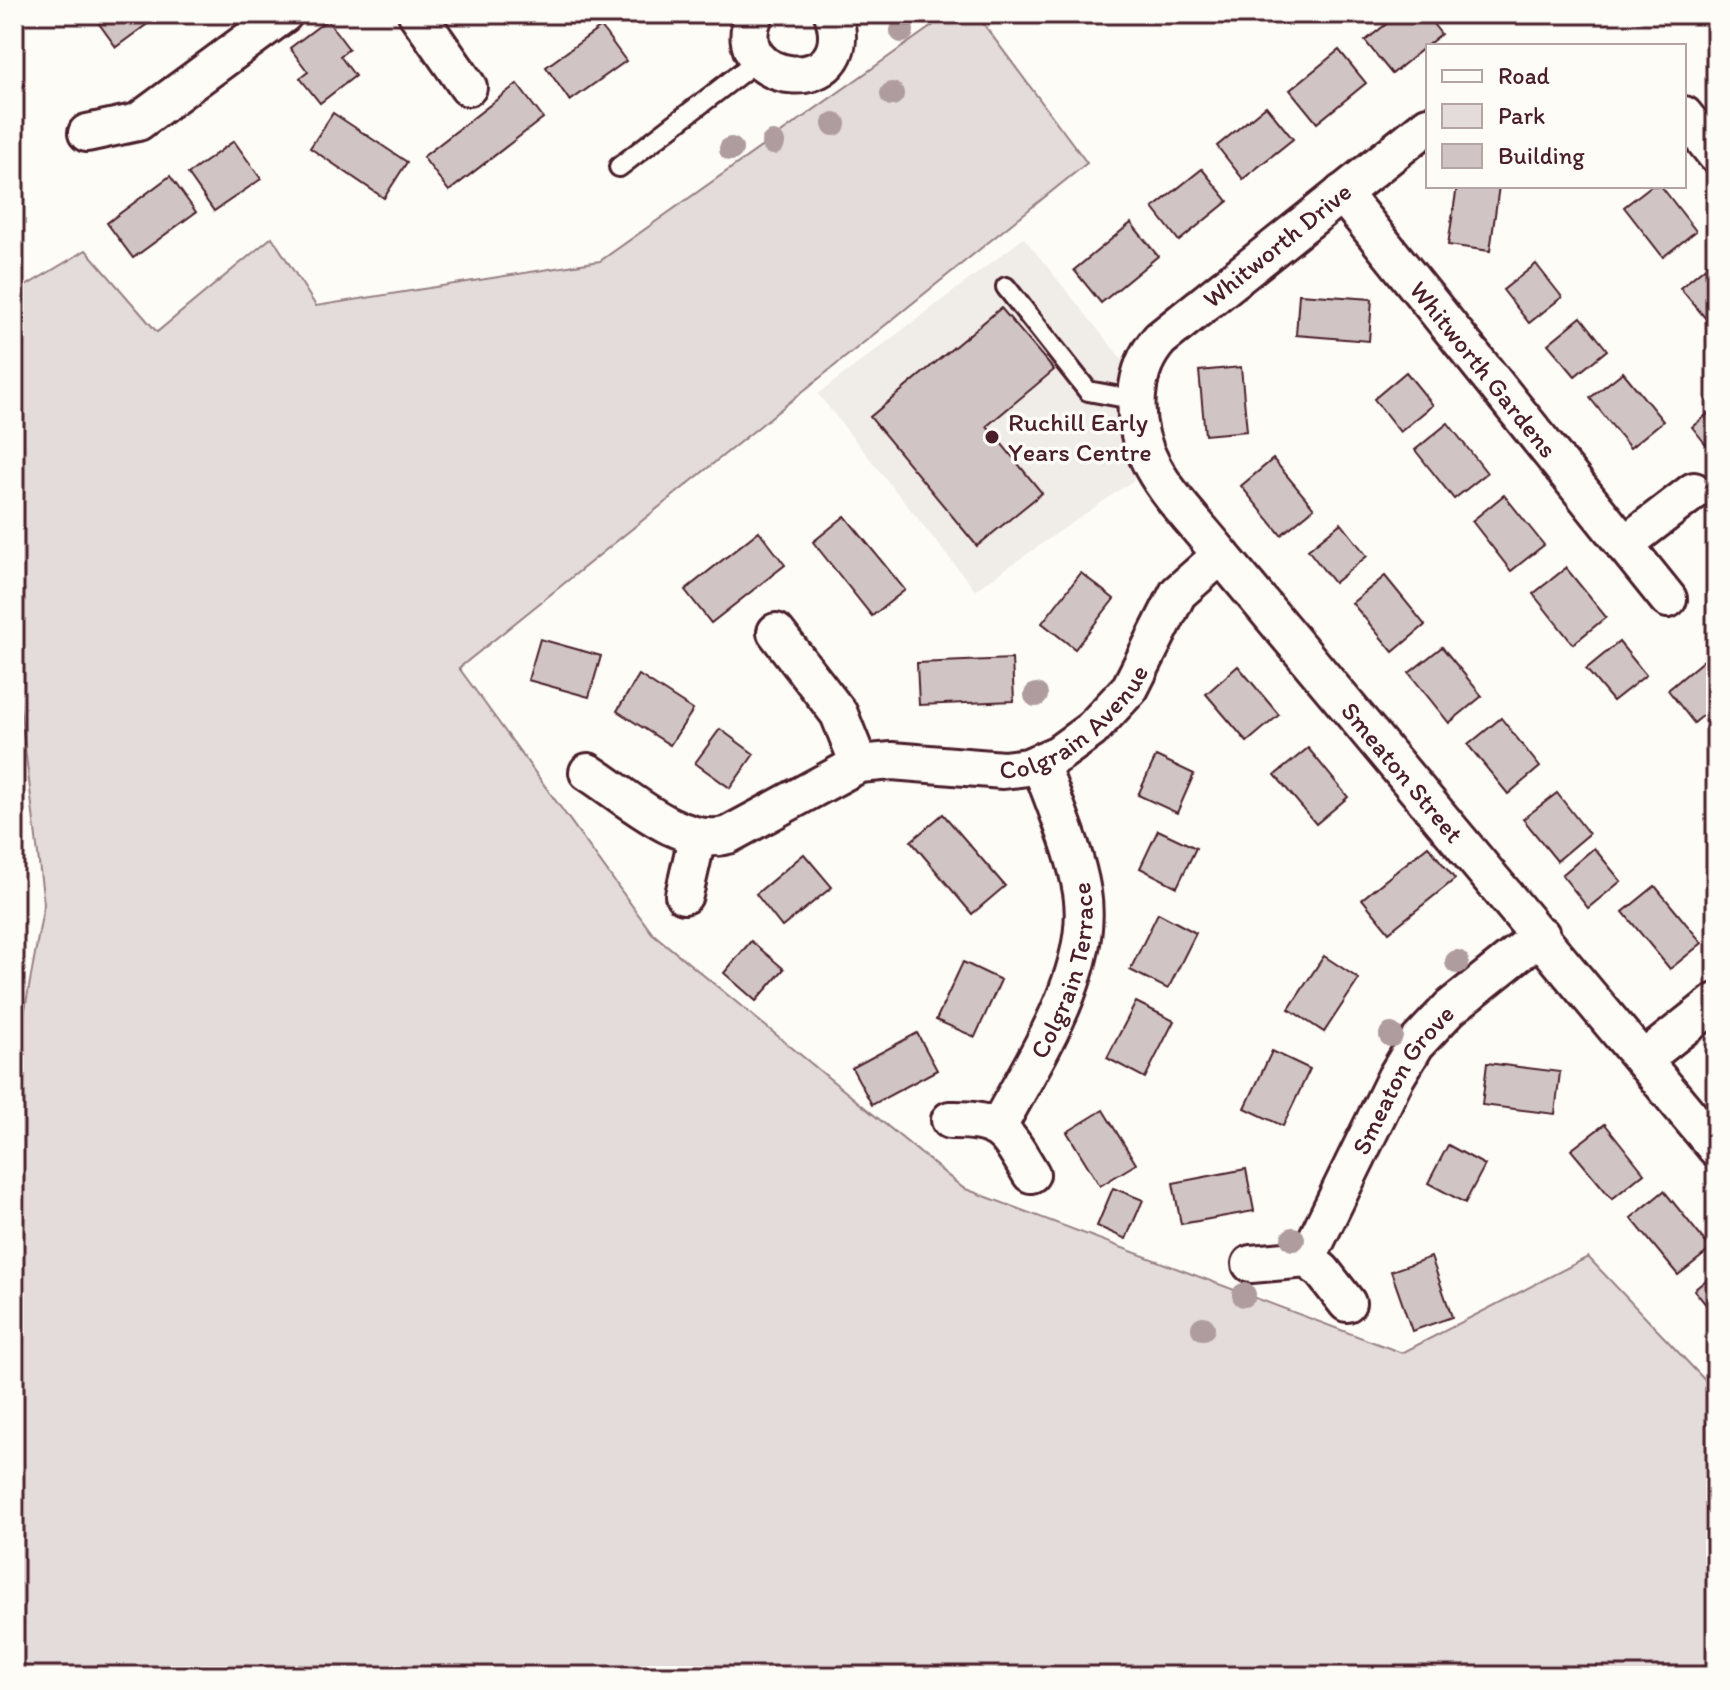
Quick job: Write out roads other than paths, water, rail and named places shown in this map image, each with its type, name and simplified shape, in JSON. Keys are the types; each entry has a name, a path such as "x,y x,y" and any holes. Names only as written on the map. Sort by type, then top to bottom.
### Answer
{"street":[{"path":"87,133 138,122 284,14"},
{"path":"417,14 468,87"},
{"path":"755,14 750,33 759,59 783,75 811,74 833,55 837,41 833,14"},
{"path":"1686,118 1716,155"},
{"name":"Whitworth Drive","path":"1138,389 1145,360 1160,339 1426,127"},
{"name":"Whitworth Gardens","path":"1342,193 1668,599"},
{"name":"Smeaton Street","path":"1138,389 1137,433 1143,452 1221,555 1716,1148"},
{"path":"1624,545 1694,491"},
{"name":"Colgrain Avenue","path":"697,838 728,835 859,764 892,761 1003,770 1040,763 1075,743 1118,702 1141,671 1178,593 1221,555"},
{"path":"776,632 833,704 859,764"},
{"name":"Colgrain Terrace","path":"998,1127 1055,1020 1081,941 1082,889 1040,763"},
{"path":"588,772 680,832 697,838 684,895"},
{"name":"Smeaton Grove","path":"1307,1259 1396,1077 1416,1044 1450,1008 1541,935"},
{"path":"1644,1059 1716,1002"},
{"path":"950,1120 979,1119 998,1127 1031,1174"},
{"path":"1251,1264 1307,1259 1322,1271 1347,1303"}],"lane":[{"path":"619,167 759,59"},
{"path":"1006,287 1088,391 1138,389"}],"place":[{"name":"Ruchill Early Years Centre","path":"992,437"}]}
